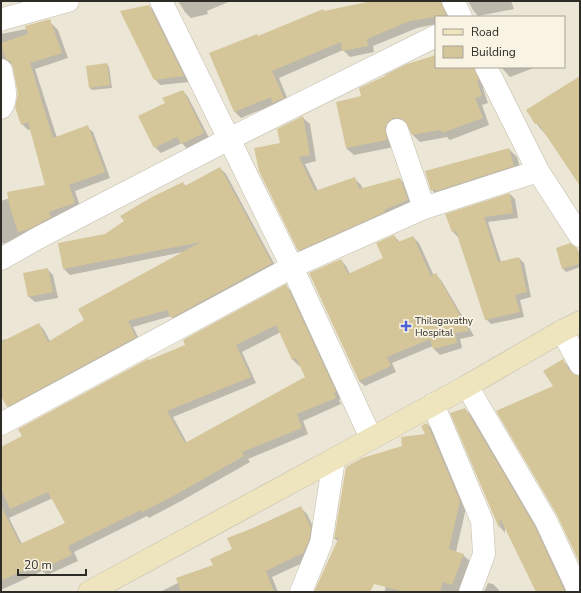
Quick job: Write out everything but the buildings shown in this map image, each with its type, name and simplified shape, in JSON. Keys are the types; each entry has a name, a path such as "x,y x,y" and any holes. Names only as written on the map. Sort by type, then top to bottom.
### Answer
{"street":[{"path":"1,20 68,1"},
{"path":"161,1 292,267 372,438"},
{"path":"453,1 460,16"},
{"path":"1,259 38,238 229,139 435,36"},
{"path":"486,68 538,171 580,236"},
{"path":"1,70 4,86 4,105 1,108"},
{"path":"397,130 424,208"},
{"path":"1,424 292,267 424,208 538,171"},
{"path":"89,592 467,386 571,326 580,364"},
{"path":"467,386 546,522 579,592"},
{"path":"433,404 482,522 484,554 470,592"},
{"path":"301,592 321,543 334,459"}],"place":[{"name":"Thilagavathy Hospital","path":"406,326"}]}
